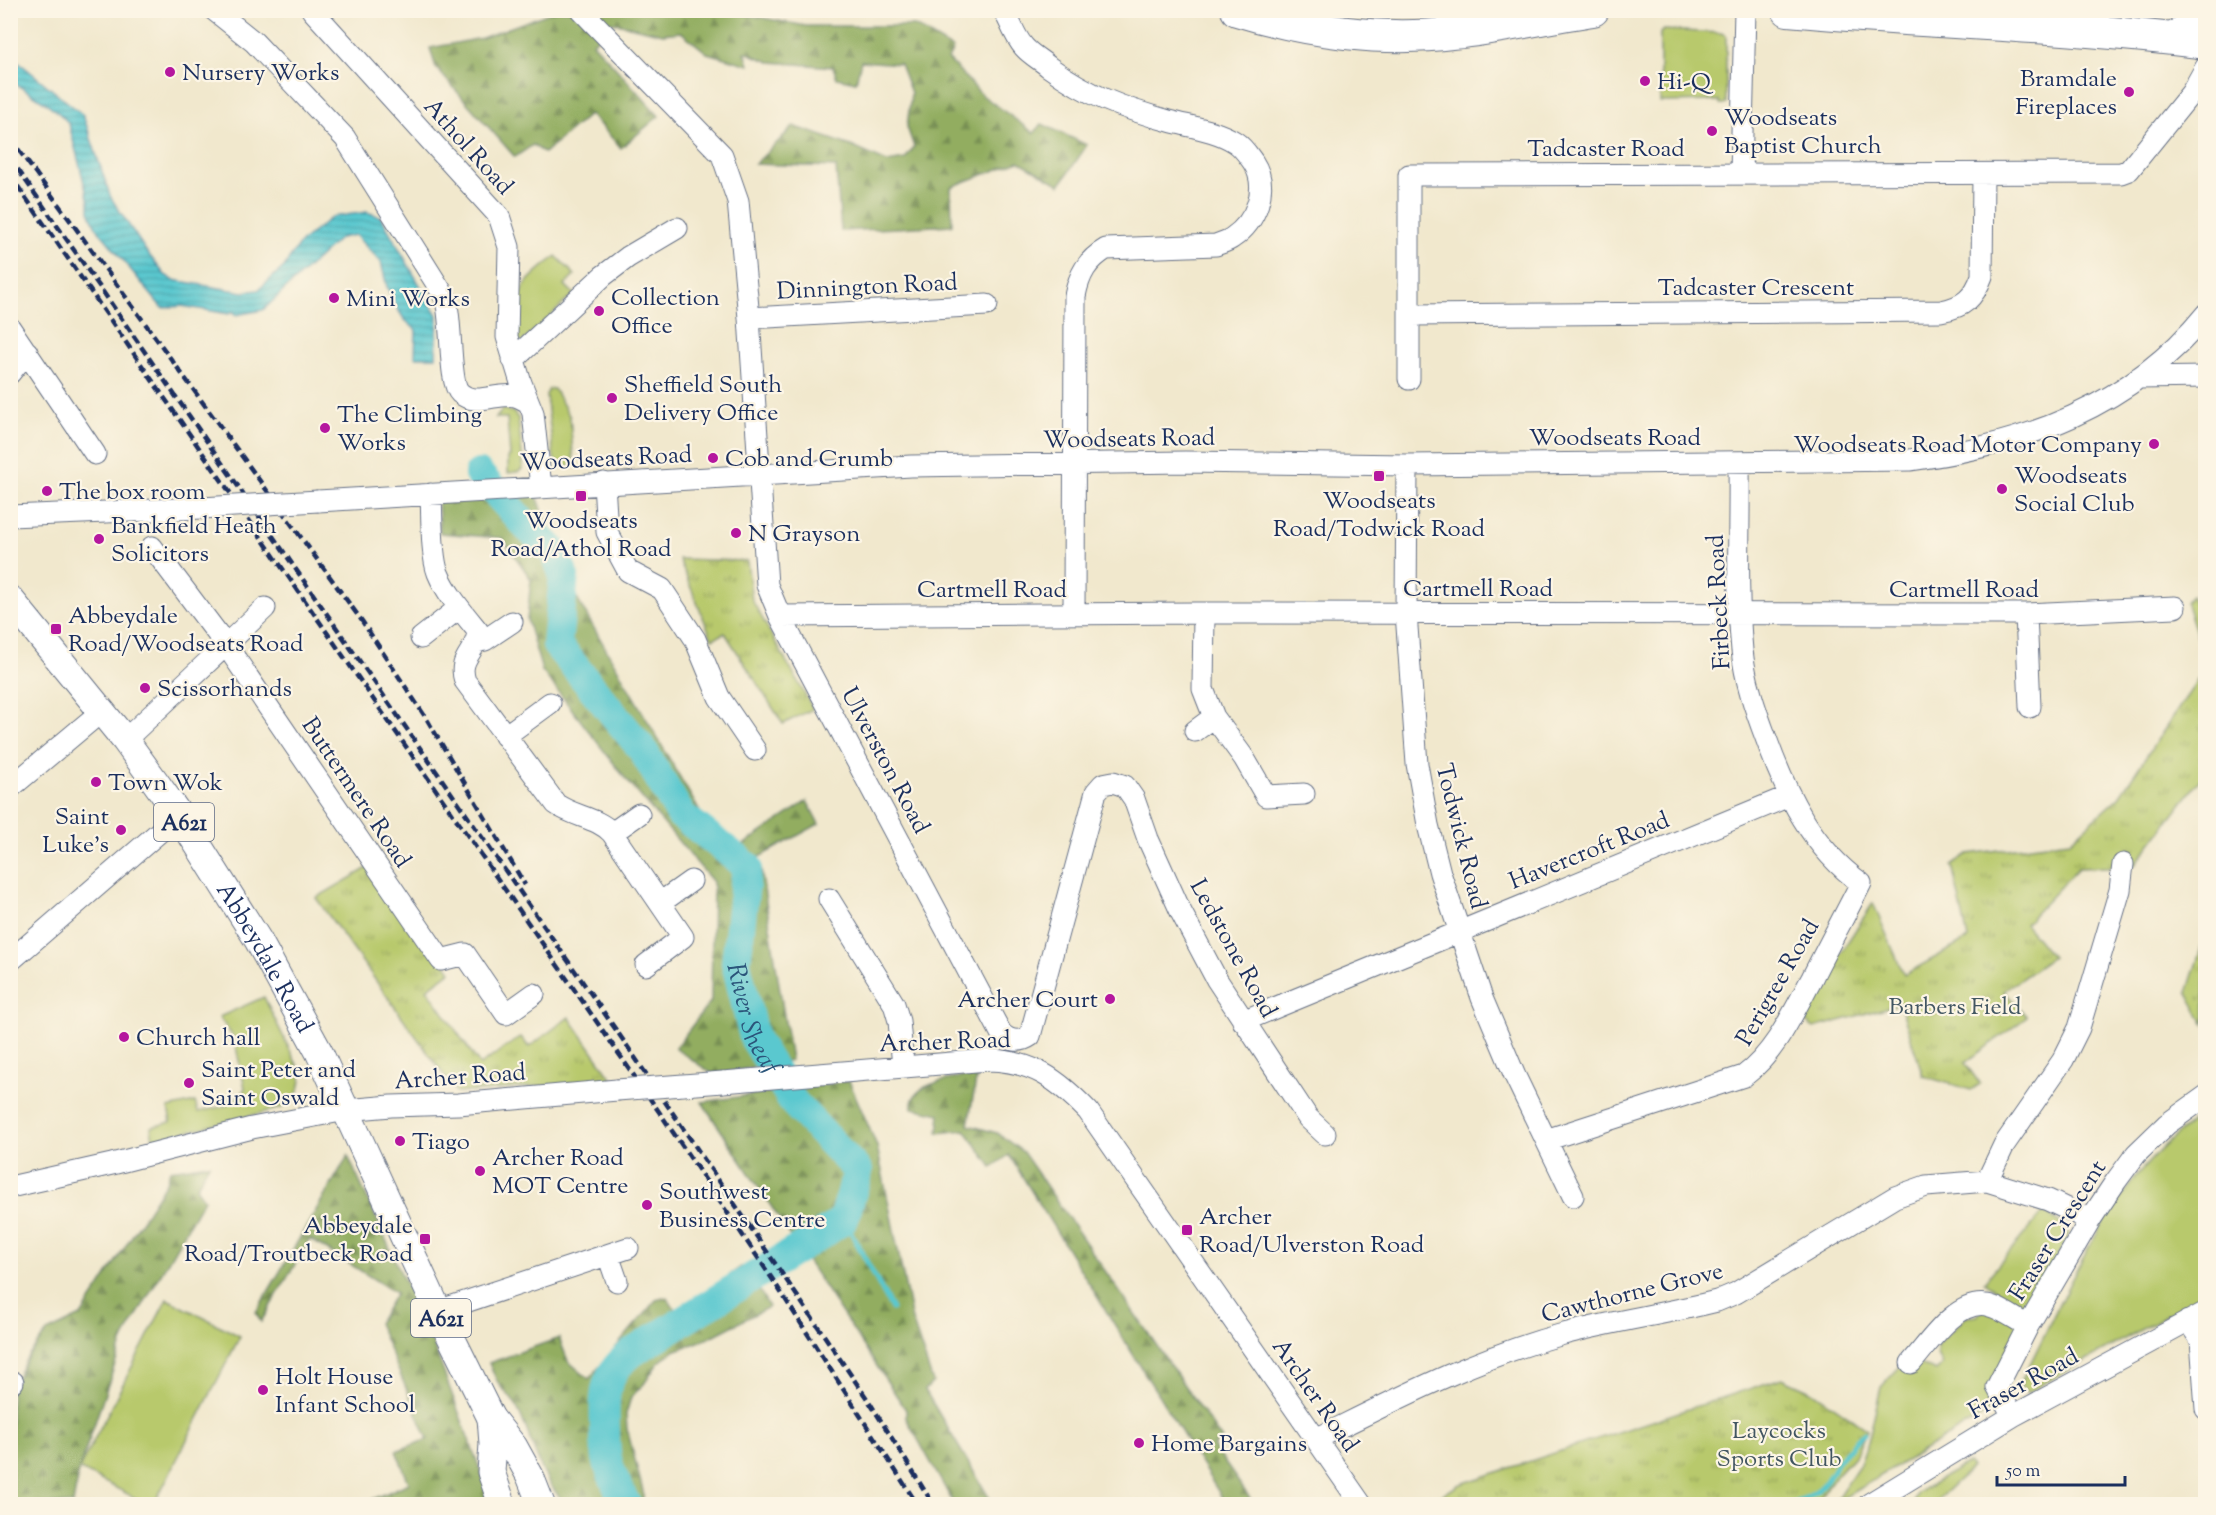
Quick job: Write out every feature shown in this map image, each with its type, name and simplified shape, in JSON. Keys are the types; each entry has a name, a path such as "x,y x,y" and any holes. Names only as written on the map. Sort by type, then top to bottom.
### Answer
{"highway":[{"path":"1237,10 1314,30 1410,36 1452,33 1593,10"},
{"path":"1310,10 1372,34"},
{"path":"1788,10 1874,14 2205,43"}],"main road":[{"name":"Abbeydale Road","path":"13,606 125,740 179,815 258,940 319,1052 438,1311 492,1431 514,1504"},
{"name":"Abbeydale Road","path":"492,1431 491,1472 502,1504"},
{"name":"Abbeydale Road","path":"492,1431 514,1447 530,1476 541,1504"}],"street":[{"path":"214,10 254,42 345,138 358,157 445,297 450,317 453,379 458,391 473,398 512,396 528,402"},
{"name":"Athol Road","path":"312,10 499,216 509,246 507,337 533,413 538,488"},
{"name":"Ulverston Road","path":"581,10 722,155 738,201 749,318 767,585 780,616 1001,1033 1010,1039 1020,1041 1030,1035 1096,792 1103,784 1113,782"},
{"path":"1004,10 1023,46 1058,73 1100,98 1129,110 1214,133 1236,142 1256,167 1260,184 1260,200 1255,213 1245,228 1231,239 1215,245 1106,249 1094,256 1078,282 1075,296 1074,614"},
{"path":"1741,174 1745,10"},
{"path":"2166,38 2186,23 2194,10"},
{"name":"Tadcaster Road","path":"1409,379 1411,315 1409,175 2121,173 2129,170 2169,120 2199,90 2205,67"},
{"name":"Tadcaster Crescent","path":"1411,315 1929,311 1956,308 1969,299 1978,288 1982,276 1983,174"},
{"path":"513,360 603,276 628,257 677,228"},
{"name":"Dinnington Road","path":"749,318 987,305"},
{"name":"Woodseats Road","path":"10,516 202,508 911,466 1185,462 1407,465 1910,460 1976,450 2037,432 2067,419 2138,378 2178,344 2205,314"},
{"path":"10,328 95,454"},
{"path":"10,373 27,352"},
{"path":"2138,378 2205,377"},
{"name":"Firbeck Road","path":"1739,463 1740,615 1742,652 1749,688 1788,796 1819,843 1844,871 1861,884"},
{"name":"Todwick Road","path":"1407,465 1406,613 1417,764 1428,825 1440,873 1482,998 1515,1076 1573,1196"},
{"path":"604,483 607,532 628,571 662,589 694,639 719,697 756,749"},
{"path":"431,494 433,537 438,573 459,608 478,631 478,641 461,670 465,681 556,804 603,824 612,833 683,937 646,965"},
{"name":"Buttermere Road","path":"152,547 226,645 441,960 465,954 506,1014 534,994"},
{"name":"Cartmell Road","path":"780,616 1406,613 2026,615 2175,607"},
{"path":"125,740 265,608"},
{"path":"421,638 459,608"},
{"path":"1204,614 1203,689 1214,717 1250,768 1266,796 1304,794"},
{"path":"2026,615 2030,706"},
{"path":"478,641 485,640 512,622"},
{"path":"505,736 550,703"},
{"path":"10,788 102,711"},
{"path":"1195,731 1214,717"},
{"name":"Ledstone Road","path":"1113,782 1125,786 1134,799 1148,839 1181,912 1216,980 1308,1119 1325,1134"},
{"name":"Havercroft Road","path":"1243,1021 1788,796"},
{"path":"612,833 639,813"},
{"path":"10,961 179,815"},
{"path":"1987,1181 2004,1145 2063,1060 2079,1028 2128,892 2123,864"},
{"path":"660,903 690,881"},
{"name":"Perigree Road","path":"1546,1140 1744,1076 1758,1066 1770,1052 1794,1011 1861,884"},
{"path":"829,899 894,1004 899,1021 903,1067"},
{"name":"Archer Road","path":"10,1187 112,1164 252,1128 346,1110 458,1104 980,1061 1015,1062 1043,1073 1088,1111 1361,1504"},
{"name":"Fraser Crescent","path":"2013,1416 1997,1387 2028,1326 2090,1220 2136,1154 2167,1124 2205,1096"},
{"name":"Cawthorne Grove","path":"1316,1438 1437,1380 1508,1352 1559,1335 1717,1301 1736,1293 1895,1197 1926,1186 1987,1181 2048,1200 2090,1220"},
{"path":"438,1311 618,1251 617,1281"},
{"path":"1911,1363 1956,1314 1966,1307 1978,1305 1994,1307 2028,1326"},
{"path":"2197,1316 2201,1340 2205,1409"},
{"name":"Fraser Road","path":"1869,1504 1897,1498 2013,1416 2197,1316"}],"green space":[{"path":"557,10 721,10 806,26 915,26 953,49 948,59 982,95 1034,133 1042,124 1087,145 1060,185 1019,161 951,187 952,225 841,231 836,167 755,164 794,126 851,146 887,162 905,159 914,147 907,127 911,93 900,64 861,61 856,82 837,78 833,67 770,62 745,52 749,65 707,53 681,32 663,34 612,22 593,43 659,116 621,148 590,114 544,153 533,145 515,157 436,68 430,48 482,38"},
{"path":"1664,30 1726,35 1726,104 1720,104 1720,101 1660,102 1660,33"},
{"path":"556,256 575,275 565,285 574,294 520,344 517,312 520,296 527,282"},
{"path":"549,389 554,389 570,417 574,466 561,466 554,459 546,395"},
{"path":"503,409 513,412 518,418 523,463 522,469 518,472 508,473 508,456 510,456 507,418 496,418"},
{"path":"537,495 564,576 711,831 737,849 807,801 819,824 759,857 791,1060 714,1075 675,1048 711,1001 713,882 625,778 542,671 527,620 531,579 502,538 440,533 438,500"},
{"path":"679,559 747,561 752,600 813,709 783,724 725,633 712,639"},
{"path":"2191,596 2205,621 2205,658 2186,602"},
{"name":"Barbers Field","path":"2205,669 2205,781 2201,778 2134,866 2078,868 2025,924 2052,957 2004,991 2027,1017 1965,1063 1980,1084 1971,1090 1923,1076 1900,1004 1814,1028 1799,1017 1873,903 1904,975 1968,939 1952,865 1968,854 2070,841 2119,797"},
{"path":"376,863 451,971 427,989 480,1065 521,1037 529,1047 569,1017 613,1080 457,1093 316,898"},
{"path":"2205,936 2205,1025 2187,993"},
{"path":"264,997 301,1073 299,1089 294,1099 281,1108 153,1140 151,1127 171,1122 168,1108 195,1102 198,1112 229,1105 228,1099 240,1096 245,1088 234,1038 219,1017"},
{"path":"977,1075 968,1125 997,1133 1023,1152 1222,1440 1213,1446 1254,1504 1226,1504 1009,1155 992,1167 965,1130 938,1133 940,1114 912,1108 913,1099 927,1086"},
{"path":"849,1081 877,1146 912,1320 933,1382 925,1390 993,1504 954,1504 906,1418 906,1410 702,1102"},
{"path":"2205,1113 2205,1294 2027,1393 2020,1385 2078,1267 2098,1232 2120,1198 2145,1166 2173,1138"},
{"path":"348,1156 434,1346 493,1504 362,1504 409,1483 396,1451 428,1439 378,1323 396,1293 310,1239 261,1322 256,1312"},
{"path":"209,1164 196,1188 204,1199 124,1338 79,1469 73,1504 11,1504 11,1389 28,1356 47,1332 81,1316 167,1181 170,1170"},
{"path":"2043,1212 2064,1225 2069,1234 1997,1375 1990,1395 1988,1412 1833,1504 1860,1464 1868,1442 1881,1387 1904,1362 1936,1371 1942,1365 1937,1354 1937,1345 1966,1317 1977,1316 1997,1291 1984,1282"},
{"path":"741,1267 746,1267 769,1307 709,1338 674,1351 658,1363 644,1384 631,1397 626,1414 627,1429 643,1491 643,1504 567,1504 549,1483 516,1406 499,1384 489,1363 559,1338 568,1361 589,1379 656,1300 667,1297 688,1331 701,1322 700,1318 710,1313 729,1296 731,1274"},
{"path":"167,1299 240,1336 154,1504 147,1504 79,1469"},
{"name":"Laycocks Sports Club","path":"1782,1378 1813,1392 1867,1429 1856,1454 1829,1484 1817,1504 1429,1504 1458,1485"},
{"path":"1968,1463 1971,1468 1933,1504 1914,1504 1917,1493"}],"water":[{"path":"11,56 83,115 111,198 165,275 173,280 243,292 258,290 284,267 300,243 332,217 367,212 381,217 438,317 436,357 415,357 416,330 404,319 397,308 387,287 381,262 355,235 340,238 263,310 236,315 233,311 229,314 182,306 162,308 96,227 89,211 89,202 69,124 50,106 11,81"}],"waterway":[{"name":"River Sheaf","path":"479,474 526,526 555,552 564,576 557,645 642,749 681,815 747,866 736,963 754,1038 794,1103 858,1171 844,1219 633,1352 615,1369 610,1377 605,1396 606,1448 611,1471 626,1504"},
{"path":"844,1219 892,1309"},
{"path":"1793,1504 1816,1492 1824,1484 1844,1453 1864,1433"}],"railway":[{"path":"10,138 362,621 428,721 525,885"},
{"path":"10,158 623,1040 870,1403 933,1504"},
{"path":"10,175 664,1119 773,1280 917,1504"}],"place":[{"name":"Nursery Works","path":"170,72"},
{"name":"Hi-Q","path":"1645,81"},
{"name":"Bramdale Fireplaces","path":"2129,92"},
{"name":"Woodseats Baptist Church","path":"1712,131"},
{"name":"Mini Works","path":"334,298"},
{"name":"Collection Office","path":"599,311"},
{"name":"Sheffield South Delivery Office","path":"612,398"},
{"name":"The Climbing Works","path":"325,428"},
{"name":"Woodseats Road Motor Company","path":"2154,444"},
{"name":"Cob and Crumb","path":"713,458"},
{"name":"Woodseats Road/Todwick Road","path":"1379,476"},
{"name":"Woodseats Social Club","path":"2002,489"},
{"name":"The box room","path":"47,491"},
{"name":"Woodseats Road/Athol Road","path":"581,496"},
{"name":"N Grayson","path":"736,533"},
{"name":"Bankfield Heath Solicitors","path":"99,539"},
{"name":"Abbeydale Road/Woodseats Road","path":"56,629"},
{"name":"Scissorhands","path":"145,688"},
{"name":"Town Wok","path":"96,782"},
{"name":"Saint Luke's","path":"121,830"},
{"name":"Archer Court","path":"1110,999"},
{"name":"Church hall","path":"124,1037"},
{"name":"Saint Peter and Saint Oswald","path":"189,1083"},
{"name":"Tiago","path":"400,1141"},
{"name":"Archer Road MOT Centre","path":"480,1171"},
{"name":"Southwest Business Centre","path":"647,1205"},
{"name":"Archer Road/Ulverston Road","path":"1187,1230"},
{"name":"Abbeydale Road/Troutbeck Road","path":"425,1239"},
{"name":"Holt House Infant School","path":"263,1390"},
{"name":"Home Bargains","path":"1139,1443"}]}
